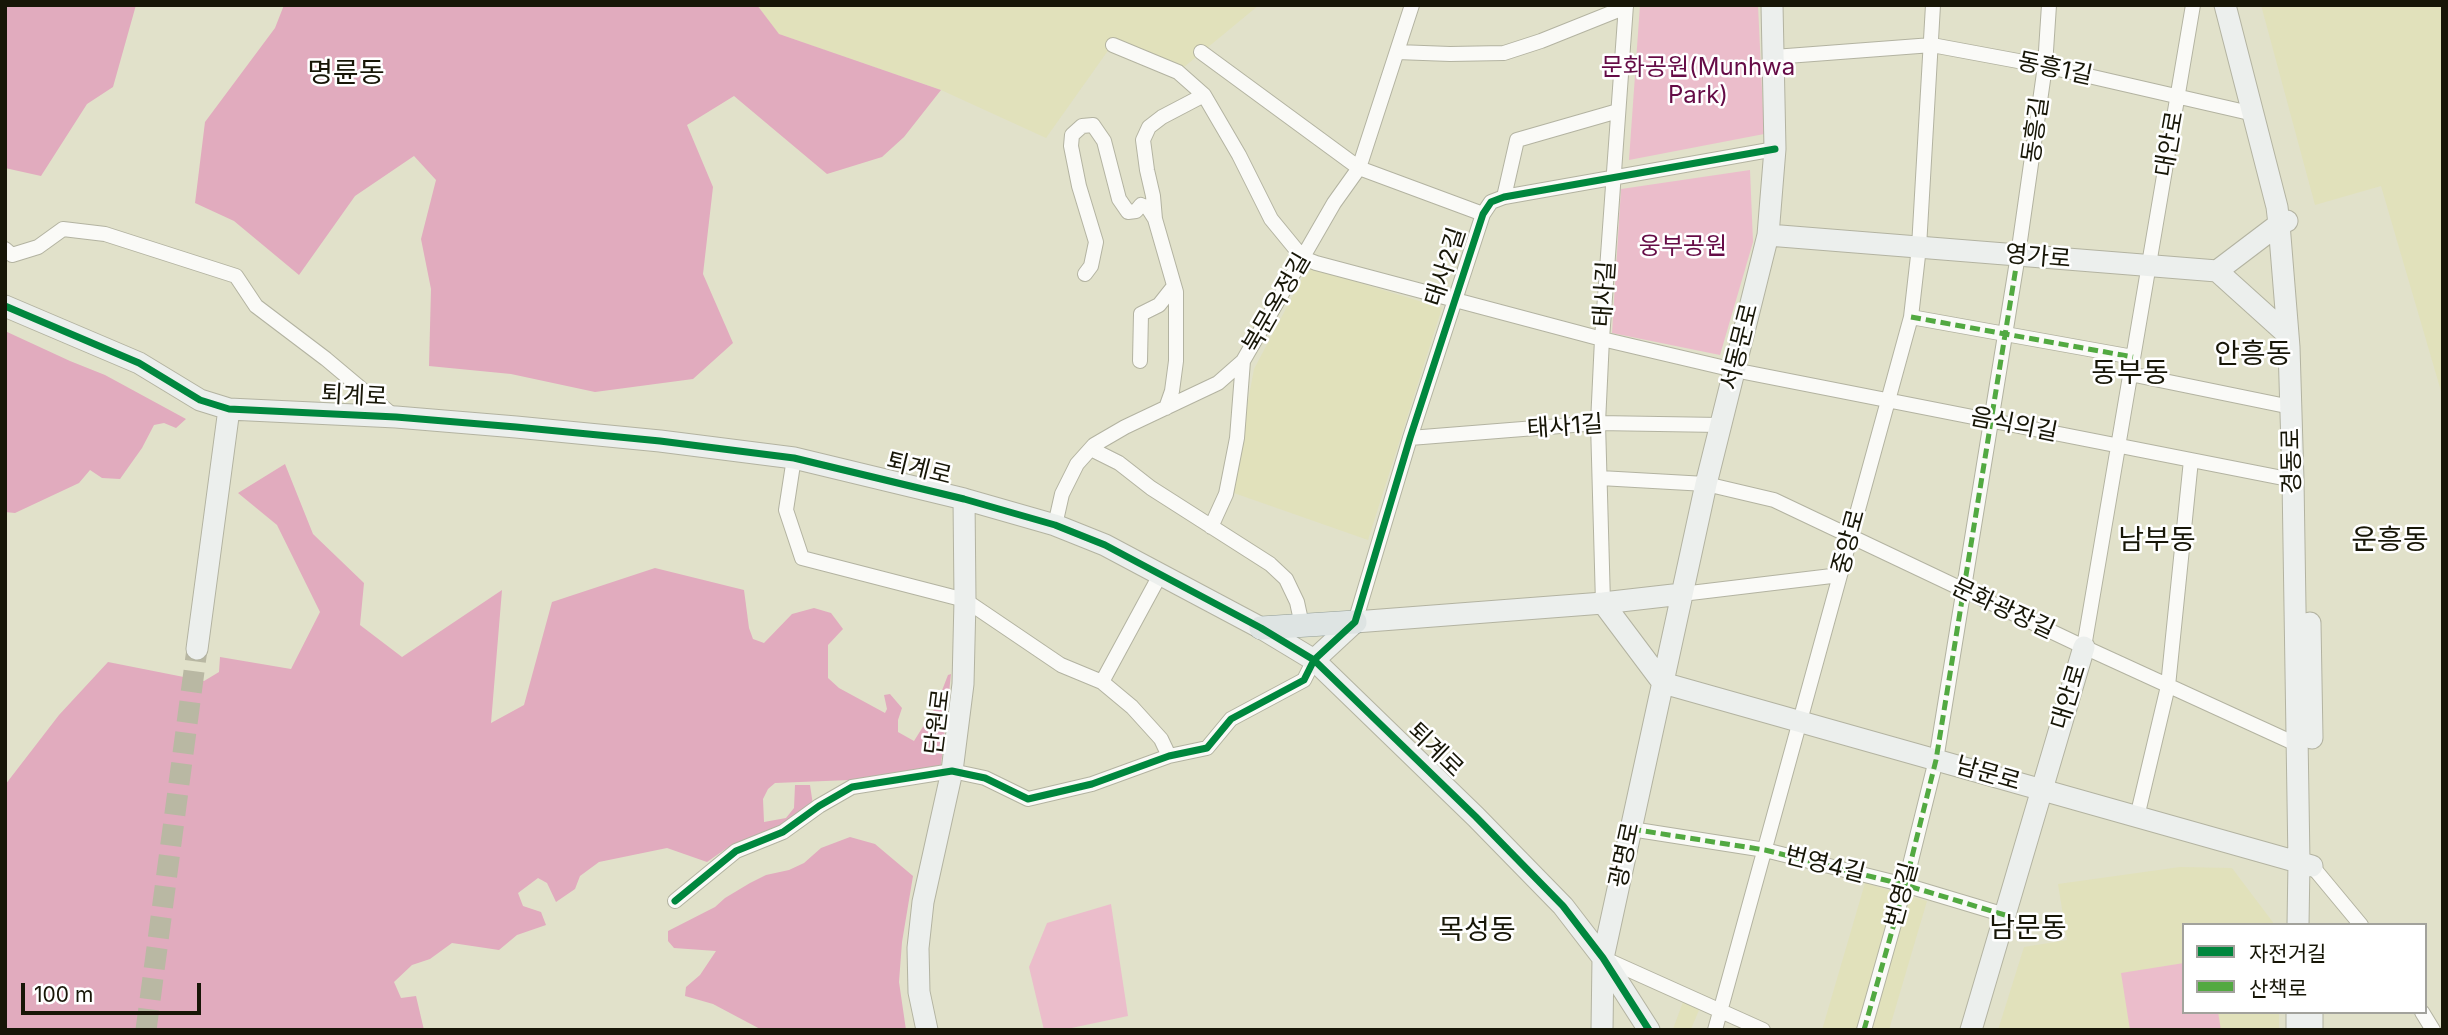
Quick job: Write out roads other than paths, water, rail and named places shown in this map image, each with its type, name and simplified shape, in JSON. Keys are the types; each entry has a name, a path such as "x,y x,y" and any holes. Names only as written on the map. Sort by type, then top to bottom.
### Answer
{"main road":[{"path":"1261,628 1355,622"}],"street":[{"name":"북문옥정길","path":"1055,525 1067,484 1077,464 1091,449 1125,427 1218,383 1243,361 1334,203 1359,168 1412,5"},
{"name":"서동문로","path":"1664,683 1706,484 1768,235 1775,149 1772,5"},
{"name":"중앙로","path":"1716,1030 1911,317 1919,247 1933,5"},
{"name":"동흥길","path":"1964,591 2018,255 2045,66 2049,5"},
{"name":"대안로","path":"1971,1030 2084,648 2193,5"},
{"name":"경동로","path":"2225,5 2277,207 2285,221 2298,745 2312,923"},
{"name":"경동로","path":"2239,5 2285,221 2302,338 2312,696 2306,864 2298,923"},
{"name":"태사길","path":"1397,52 1504,53 1541,41 1626,6 1612,178 1598,424 1603,603"},
{"path":"1112,45 1178,72 1204,95 1239,155 1271,219 1303,258"},
{"path":"1774,57 1932,45"},
{"name":"동흥1길","path":"1932,45 2045,66 2178,96"},
{"name":"태사2길","path":"1201,52 1359,168 1483,214"},
{"path":"1166,408 1172,391 1176,361 1178,313 1174,286 1155,219 1143,140 1149,127 1162,117 1204,95"},
{"name":"대안로","path":"2178,96 2254,114"},
{"path":"1504,197 1517,140 1618,111"},
{"path":"1085,274 1091,266 1096,242 1079,186 1071,146 1072,135 1082,126 1093,125 1104,141 1119,199 1128,212 1136,211 1141,205 1148,208 1155,219"},
{"name":"태사2길","path":"1355,622 1455,300 1483,214 1491,202 1504,197 1775,149"},
{"path":"2285,221 2217,271 2288,335"},
{"path":"5,248 12,255 38,247 63,229 105,234 236,276 256,306 327,359 396,417"},
{"name":"영가로","path":"1768,235 2217,271"},
{"name":"태사2길","path":"1303,258 1455,300"},
{"path":"1140,361 1141,314 1159,304 1174,286"},
{"name":"음식의길","path":"1455,300 1734,370 2293,480"},
{"name":"퇴계로","path":"5,306 139,362 200,400 229,409 396,417 660,441 794,458 964,499 1055,525 1105,545 1261,628 1314,660 1481,822 1563,906 1603,958 1649,1030"},
{"path":"1911,317 2133,357"},
{"path":"1211,527 1226,494 1237,438 1243,361"},
{"path":"2130,373 2291,407"},
{"path":"197,649 229,409"},
{"name":"태사1길","path":"1410,439 1598,424 1720,425"},
{"path":"1091,449 1119,463 1151,488 1270,564 1286,579 1297,602 1302,625"},
{"path":"794,458 786,510 802,558 965,600 1061,664 1102,682 1132,707 1161,739 1169,756"},
{"path":"2137,817 2168,686 2191,460"},
{"path":"1600,478 1706,484"},
{"name":"문화광장길","path":"1706,484 1774,500 2084,648 2298,745"},
{"name":"단원로","path":"927,1030 919,992 918,948 923,902 952,771 963,684 964,499"},
{"path":"1102,682 1160,575"},
{"path":"675,901 736,851 783,832 819,806 852,787 952,771 985,778 1028,799 1092,784 1169,756 1208,748 1231,719 1304,680 1314,660 1355,622 1603,603 1840,575"},
{"name":"번영길","path":"1864,1030 1905,885 1936,760 1964,591"},
{"path":"1603,603 1664,683"},
{"name":"남문로","path":"1664,683 2306,864"},
{"name":"광명로","path":"1602,1030 1603,958 1664,683"},
{"path":"1631,829 1765,850"},
{"name":"번영4길","path":"1765,850 1905,885 2005,915"},
{"path":"2306,864 2359,923"},
{"path":"1603,958 1763,1030"},
{"path":"2422,1014 2432,1030"}],"tunnel":[{"path":"146,1030 197,649"}],"district":[{"name":"명륜동","path":"346,74"},
{"name":"안흥동","path":"2253,355"},
{"name":"동부동","path":"2130,374"},
{"name":"남부동","path":"2157,541"},
{"name":"운흥동","path":"2390,541"},
{"name":"남문동","path":"2028,929"},
{"name":"목성동","path":"1477,931"}],"park label":[{"name":"문화공원(Munhwa Park)","path":"1698,82"},
{"name":"웅부공원","path":"1683,247"}]}
